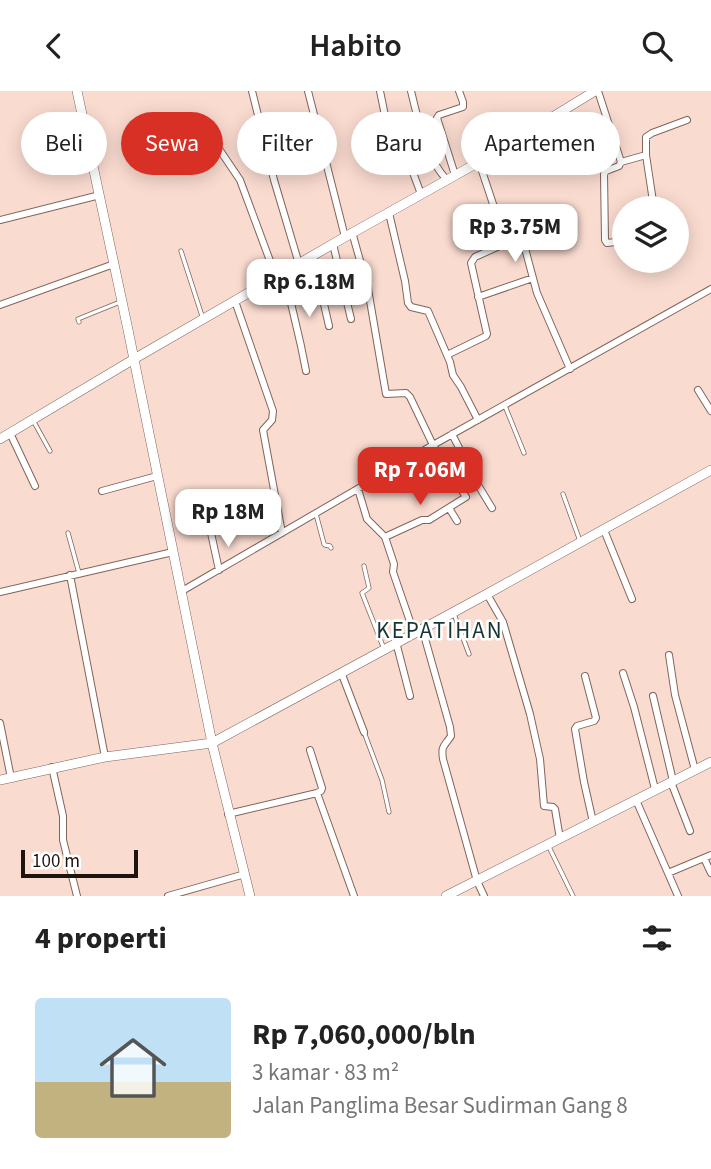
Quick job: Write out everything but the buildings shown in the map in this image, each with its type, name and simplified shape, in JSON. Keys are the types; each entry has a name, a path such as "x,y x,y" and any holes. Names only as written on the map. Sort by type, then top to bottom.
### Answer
{"main road":[{"path":"77,91 212,743 250,896"},
{"path":"562,112 597,91"},
{"path":"0,439 333,243 461,172"},
{"path":"0,780 105,757 212,743 711,470"},
{"path":"446,896 711,762"}],"street":[{"path":"252,91 257,112"},
{"path":"308,91 313,112"},
{"path":"380,91 390,140 392,144 403,146 421,194"},
{"path":"411,91 433,163 451,177"},
{"path":"451,177 437,118 463,107 459,91"},
{"path":"597,91 621,162"},
{"path":"652,196 645,139 647,135 687,120"},
{"path":"223,155 240,180 280,275 302,346 306,371"},
{"path":"612,242 607,243 604,238 604,174 619,166 621,162 646,155"},
{"path":"273,175 299,264"},
{"path":"331,175 368,289 385,392 388,395 408,395 433,445 466,497 429,520 422,520 385,537"},
{"path":"483,175 506,243"},
{"path":"0,221 100,195"},
{"path":"389,213 408,303 411,307 428,311 453,375 478,420"},
{"path":"447,355 487,334 472,260 519,238 522,239 541,302 569,369"},
{"path":"333,243 351,319"},
{"path":"313,256 330,326"},
{"path":"0,305 114,264"},
{"path":"478,297 533,278"},
{"path":"182,591 452,434 711,289"},
{"path":"235,301 273,411 272,420 263,430 282,533"},
{"path":"698,390 711,411"},
{"path":"10,433 36,487"},
{"path":"452,434 492,508"},
{"path":"102,491 157,476"},
{"path":"358,489 367,519 385,537 394,564 393,572 418,630 450,727 451,736 442,749 443,759 477,881 484,896"},
{"path":"449,508 457,521"},
{"path":"604,530 632,599"},
{"path":"211,533 219,570"},
{"path":"0,592 173,552"},
{"path":"70,575 105,757"},
{"path":"487,594 503,622 530,714 540,759 544,806 555,809 560,839"},
{"path":"396,642 410,696"},
{"path":"670,655 674,688 695,771"},
{"path":"341,672 364,732"},
{"path":"623,673 655,789"},
{"path":"585,676 596,717 594,721 575,729 593,822"},
{"path":"653,695 672,781 690,831"},
{"path":"0,723 11,778"},
{"path":"228,814 321,791 310,750"},
{"path":"52,767 63,815 63,840 77,896"},
{"path":"317,793 354,896"},
{"path":"636,800 678,896"},
{"path":"668,873 708,857 711,873"},
{"path":"169,896 245,874"}],"lane":[{"path":"181,251 203,319"},
{"path":"79,322 78,319 122,301"},
{"path":"505,405 524,453"},
{"path":"33,420 50,451"},
{"path":"563,494 581,543"},
{"path":"316,514 324,544 330,545 331,548"},
{"path":"68,533 79,573"},
{"path":"364,566 369,588 362,593 384,649"},
{"path":"453,613 469,654"},
{"path":"364,732 382,780 389,812"},
{"path":"548,845 573,896"}],"district":[{"name":"KEPATIHAN","path":"440,630"}]}
